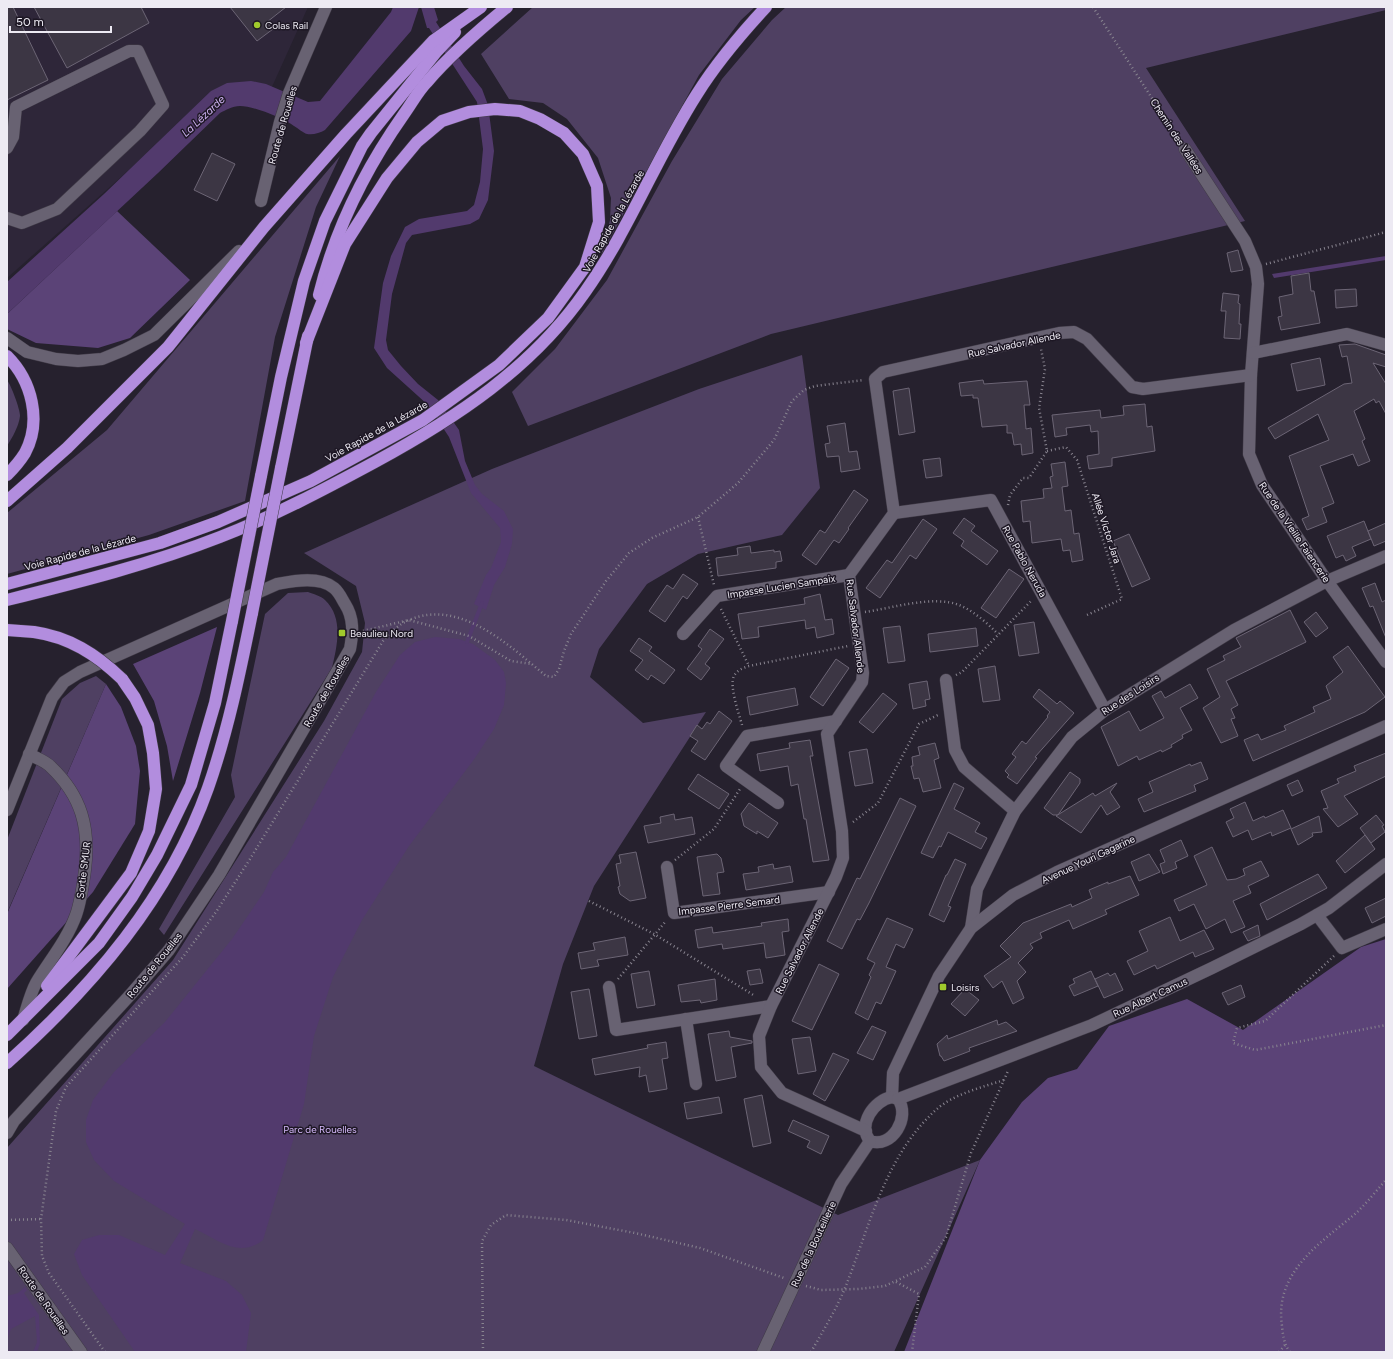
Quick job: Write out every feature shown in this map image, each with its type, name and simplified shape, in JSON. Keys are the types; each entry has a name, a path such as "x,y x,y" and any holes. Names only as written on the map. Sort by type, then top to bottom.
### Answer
{"highway":[{"path":"7,1063 45,1029 111,957 155,897 182,846 208,789 233,706 306,343 327,261 352,204 381,147 427,82 459,49 507,7"},
{"name":"Voie Rapide de la Lézarde","path":"7,600 154,560 222,536 333,485 449,420 489,392 527,359 557,329 586,291 613,248 696,96 739,36 766,7"},
{"path":"7,501 67,448 168,347 264,227 346,134 435,46 476,10"},
{"path":"9,1033 99,943 132,897 157,855 191,785 215,703 281,377 304,281 325,221 362,146 435,46"},
{"name":"Voie Rapide de la Lézarde","path":"7,584 160,543 218,522 311,481 423,420 498,365 548,318 585,267 599,222 597,186 583,154 564,133 540,119 520,111 495,109 469,112 442,121 417,142 387,178 346,244 306,343"},
{"path":"7,356 22,376 30,394 33,408 30,441 24,454 7,475"},
{"path":"7,630 34,632 60,638 84,648 104,661 122,679 135,698 148,725 153,753 156,789 148,831 131,873 23,1020"}],"street":[{"name":"Route de Rouelles","path":"261,201 280,122 289,93 326,7"},
{"path":"7,148 13,137 16,107 129,51 138,51 163,105 140,131 57,209 22,223 7,218"},
{"name":"Chemin des Vallées","path":"1185,148 1245,241 1256,267"},
{"path":"7,338 27,352 56,359 78,361 102,359 124,350 154,335 264,227"},
{"name":"Rue de la Vieille Faïencerie","path":"1256,267 1258,284 1254,353 1251,374 1249,454 1262,485 1327,581 1386,662"},
{"name":"Rue Salvador Allende","path":"874,379 883,372 1039,339 1059,333 1074,332 1087,339 1132,388 1143,389 1251,374"},
{"path":"1254,353 1347,334 1386,345"},
{"path":"874,379 894,513"},
{"name":"Rue Pablo Neruda","path":"894,513 991,500 1105,710"},
{"name":"Rue Salvador Allende","path":"868,1136 782,1093 761,1067 759,1036 771,1006 829,892 843,858 842,831 828,734 862,682 863,673 849,575 894,513"},
{"name":"Rue des Loisirs","path":"971,928 977,889 1015,811 1072,736 1105,710 1234,630 1327,581 1386,556"},
{"name":"Impasse Lucien Sampaix","path":"683,634 717,596 849,575"},
{"name":"Route de Rouelles","path":"7,810 52,698 64,682 80,672 277,584 296,580 314,581 334,588 348,608 353,633 350,649 336,676 219,876 169,950 131,994 14,1121 7,1133"},
{"path":"946,680 955,750 964,767 1015,811"},
{"path":"778,803 726,766 747,736 836,721"},
{"name":"Avenue Youri Gagarine","path":"895,1098 893,1073 939,976 971,928 1013,896 1057,872 1386,726"},
{"name":"Sortie SMUR","path":"23,1020 36,984 63,943 76,914 83,886 87,834 82,812 72,793 49,765 29,754"},
{"name":"Rue Albert Camus","path":"895,1098 1092,1024 1317,915 1329,908 1386,864"},
{"name":"Impasse Pierre Semard","path":"668,867 674,914 829,892"},
{"path":"1317,915 1342,948 1386,929"},
{"path":"609,988 616,1030 771,1006"},
{"path":"686,1019 696,1084"},
{"path":"895,1098 902,1109 897,1131 891,1138 877,1144 868,1136 868,1118 873,1108 879,1102 895,1098"},
{"name":"Rue de la Bouteillerie","path":"763,1352 841,1184 868,1136"},
{"name":"Route de Rouelles","path":"7,1248 81,1352"}],"path":[{"name":"Chemin des Vallées","path":"1093,7 1185,148"},
{"path":"1256,267 1386,232"},
{"path":"998,513 1008,508 1010,495 1023,478 1029,478 1047,451 1039,408 1045,369 1039,339"},
{"path":"456,616 490,633 546,676 554,677 559,669 571,634 606,581 629,553 652,538 698,517 738,483 761,458 774,440 792,401 804,390 815,386 874,379"},
{"name":"Allée Victor Jara","path":"1047,451 1066,447 1077,460 1122,599 1087,615"},
{"path":"698,517 720,606 749,666"},
{"path":"946,680 962,672 1041,591"},
{"path":"855,614 938,600 959,605 981,618 998,634"},
{"path":"353,633 409,620 469,636 511,661 532,664"},
{"path":"747,736 742,727 731,682 734,675 739,670 749,666 859,644"},
{"path":"842,831 878,803 919,724 949,709"},
{"path":"668,867 714,829 746,780"},
{"path":"589,901 654,934 771,1006"},
{"path":"609,988 654,934 674,914"},
{"path":"1342,948 1265,1021 1237,1028 1234,1043 1255,1050 1386,1025"},
{"path":"483,1352 482,1242 491,1225 506,1215 566,1220 700,1248 765,1270 795,1283 821,1290 885,1286 925,1267 946,1238 971,1153 1015,1053"},
{"path":"811,1352 845,1289 874,1210 894,1163 912,1136 938,1108 969,1091 1004,1080"},
{"path":"1290,1352 1285,1345 1281,1322 1282,1294 1298,1265 1325,1238 1356,1212 1386,1180"},
{"path":"7,1220 41,1219 42,1256 50,1273 105,1352"},
{"path":"896,1282 918,1294 912,1352"},
{"path":"1278,1352 1285,1345"}],"shaded area":[{"name":"La Lézarde","path":"7,7 308,7 271,89 224,86 7,278"},
{"path":"117,211 190,280 130,338 98,348 36,343 7,329 7,314"},
{"path":"217,627 200,693 173,781 167,746 154,701 133,664"},
{"path":"106,684 121,707 136,746 140,771 135,824 93,892 7,989 7,914"},
{"path":"1386,939 1386,1352 904,1352 980,1160 1022,1102 1048,1078 1077,1069 1109,1026 1187,999 1243,1030 1361,947"}],"green space":[{"path":"533,7 755,7 741,20 699,75 601,255 610,220 611,198 598,158 567,119 543,103 509,99 481,54"},
{"path":"786,7 1386,7 1386,10 1146,68 1245,221 771,334 528,426 512,392 555,349 607,280 672,161 722,79 772,20"},
{"path":"340,156 316,207 275,337 245,501 149,535 7,574 7,513 107,430"},
{"name":"Parc de Rouelles","path":"802,355 820,488 782,535 698,554 647,584 599,649 590,677 643,723 706,712 594,886 563,964 534,1066 838,1215 980,1160 894,1352 7,1352 7,1148 173,960 324,721 362,652 365,623 356,586 304,553 492,469 699,389"},
{"path":"7,380 19,408 20,416 17,428 7,446"},
{"path":"308,592 325,600 335,615 338,632 332,668 164,935 159,929 235,797 231,775 265,614 288,593"},
{"path":"96,676 106,684 7,913 7,840 62,699 80,683"}],"water":[{"path":"393,7 419,7 411,31 325,130 316,134 307,134 275,116 260,110 240,106 229,108 220,113 7,314 7,282 104,194 211,91 227,83 251,81 266,84 308,102 320,101 391,12"},
{"path":"421,7 434,7 438,20 436,22 464,66 482,89 488,105 494,151 488,200 479,219 470,224 412,235 406,243 392,294 386,340 388,350 418,384 438,400 459,430 465,461 475,485 482,494 504,511 513,529 512,544 505,567 494,585 486,610 474,604 486,575 491,568 501,542 500,528 471,493 449,437 428,405 387,368 374,348 383,283 391,256 405,227 419,219 467,211 474,205 480,182 483,149 477,102 429,28 427,28"},
{"path":"1386,256 1386,260 1274,278 1272,274"},
{"path":"435,637 459,639 473,644 495,660 504,672 506,683 504,705 494,729 475,758 409,846 362,920 333,977 314,1036 304,1104 263,1240 246,1248 237,1248 229,1246 195,1229 180,1263 226,1281 242,1295 251,1313 246,1352 135,1352 82,1275 74,1254 82,1240 99,1235 119,1235 165,1255 185,1224 114,1181 94,1160 86,1142 86,1120 93,1100 114,1072 165,1022 232,939 264,892 273,872 286,857 376,692 400,655 415,642"},
{"path":"25,1287 27,1290 24,1293 39,1315 40,1343 37,1352 33,1352 37,1342 35,1316 11,1329 7,1340 7,1296 18,1293"}],"building":[{"path":"7,7 13,7 48,80 7,100"},
{"path":"34,7 141,7 149,23 67,68"},
{"name":"Colas Rail","path":"230,7 286,7 267,22 273,29 257,41"},
{"path":"212,153 235,164 217,201 194,190"},
{"path":"1238,250 1243,270 1231,272 1227,253"},
{"path":"1309,273 1311,291 1314,291 1320,323 1281,330 1278,317 1282,316 1279,297 1293,294 1291,276"},
{"path":"1356,289 1357,306 1336,308 1335,290"},
{"path":"1223,293 1239,295 1239,324 1241,324 1240,339 1224,338 1226,311 1221,311"},
{"path":"1355,344 1386,355 1386,367 1373,363 1386,384 1386,414 1379,401 1376,403 1374,399 1354,411 1365,439 1362,441 1370,461 1358,466 1353,454 1320,466 1334,503 1322,508 1327,522 1307,530 1302,519 1309,516 1289,456 1329,440 1318,414 1275,439 1268,428 1344,384 1352,383 1347,356 1342,357 1339,345"},
{"path":"1320,358 1325,385 1297,391 1291,364"},
{"path":"983,380 984,384 1027,381 1030,405 1024,405 1026,429 1031,428 1033,453 1022,455 1021,444 1014,445 1012,433 1007,433 1007,425 982,427 978,398 973,398 973,395 961,396 959,383"},
{"path":"909,388 915,432 899,435 893,391"},
{"path":"1145,404 1147,427 1152,426 1155,451 1112,458 1112,466 1089,469 1087,456 1099,454 1098,431 1091,432 1090,425 1066,428 1067,435 1055,437 1052,415 1100,410 1101,418 1124,415 1123,406"},
{"path":"845,423 849,452 857,451 860,469 841,472 839,456 827,457 825,444 830,443 827,426"},
{"path":"940,458 942,476 926,478 923,460"},
{"path":"1065,462 1068,486 1062,487 1065,511 1071,510 1074,534 1079,533 1083,560 1072,562 1070,550 1063,551 1061,539 1032,543 1030,521 1023,522 1021,501 1044,498 1043,489 1052,488 1050,477 1053,476 1051,464"},
{"path":"854,490 868,500 839,543 834,540 816,565 802,555 820,530 825,533"},
{"path":"964,518 975,526 971,531 998,551 987,565 961,546 964,541 953,533"},
{"path":"923,519 937,529 916,559 910,555 880,598 866,588 887,560 892,563"},
{"path":"1364,521 1371,539 1352,547 1356,556 1346,561 1343,555 1336,558 1327,536"},
{"path":"1386,523 1386,541 1374,546 1368,531"},
{"path":"1129,534 1150,579 1132,587 1113,541"},
{"path":"750,546 751,553 774,550 774,552 780,551 782,561 776,562 776,568 718,576 716,558 738,555 737,548"},
{"path":"1009,569 1024,579 996,618 981,608"},
{"path":"683,574 698,584 687,599 683,596 665,622 649,611 667,585 673,589"},
{"path":"1375,583 1382,602 1386,600 1386,638 1373,606 1370,607 1362,588"},
{"path":"820,594 825,620 832,619 834,634 817,638 815,627 806,629 805,620 758,627 759,637 742,639 738,614 805,604 804,598"},
{"path":"1290,610 1306,642 1226,681 1238,705 1231,709 1235,718 1231,719 1238,736 1221,743 1203,708 1220,697 1207,669 1225,660 1223,656 1241,647 1236,638"},
{"path":"1316,612 1328,628 1316,637 1304,622"},
{"path":"1034,622 1039,653 1019,656 1014,625"},
{"path":"900,626 905,661 888,663 883,628"},
{"path":"976,628 978,646 930,652 928,634"},
{"path":"710,629 724,639 705,664 710,668 701,680 687,669 702,649 698,646"},
{"path":"639,638 652,647 649,651 675,670 664,684 651,675 648,680 635,670 643,660 630,651"},
{"path":"1348,646 1385,697 1365,712 1253,761 1244,740 1258,734 1261,740 1286,730 1284,726 1315,712 1313,707 1331,699 1326,686 1343,672 1333,657"},
{"path":"836,659 849,668 823,706 810,697"},
{"path":"995,666 1000,700 983,702 978,669"},
{"path":"927,681 930,699 925,700 926,706 913,709 909,684"},
{"path":"1190,684 1198,698 1180,708 1192,730 1182,735 1183,738 1171,745 1172,747 1162,752 1161,750 1139,760 1137,756 1118,766 1101,727 1129,711 1140,731 1164,718 1152,696 1161,691 1165,698"},
{"path":"795,688 798,705 750,715 747,697"},
{"path":"1039,689 1057,704 1060,701 1074,713 1035,757 1037,758 1017,784 1007,777 1009,775 1005,771 1016,757 1012,754 1022,741 1026,744 1048,717 1047,716 1050,712 1033,697"},
{"path":"883,693 897,704 873,733 859,722"},
{"path":"719,711 732,721 705,760 691,751 698,741 690,736 697,725 702,729 707,722 710,724"},
{"path":"810,740 813,756 810,756 829,860 813,862 806,819 804,819 798,784 791,786 788,766 760,771 757,754 790,748 789,743"},
{"path":"935,743 939,758 934,760 941,788 923,792 919,778 914,779 911,766 913,766 912,757 920,755 918,747"},
{"path":"867,749 873,783 855,786 849,752"},
{"path":"1386,753 1386,776 1344,796 1358,814 1338,827 1323,809 1328,808 1321,791 1339,783 1337,779 1356,771 1354,766"},
{"path":"1201,762 1208,779 1194,785 1196,791 1144,812 1138,799 1153,792 1149,782 1190,764 1191,766"},
{"path":"1070,772 1080,779 1080,783 1058,815 1053,815 1044,808"},
{"path":"698,774 729,794 719,809 688,789"},
{"path":"1298,780 1303,791 1292,796 1287,785"},
{"path":"954,783 964,788 954,809 980,823 975,832 987,838 981,849 948,832 941,847 939,846 933,858 921,853"},
{"path":"1117,783 1110,792 1120,807 1107,815 1101,805 1081,833 1056,816 1093,793 1095,796"},
{"path":"900,798 916,806 869,903 860,920 857,919 842,949 827,941 857,878 860,879"},
{"path":"1245,802 1253,821 1264,816 1265,818 1283,810 1291,828 1272,836 1271,832 1252,840 1248,830 1233,837 1226,822 1234,818 1230,809"},
{"path":"749,803 778,823 768,838 757,831 757,834 744,826 741,814"},
{"path":"674,814 675,820 692,817 695,834 648,843 644,826 661,823 660,817"},
{"path":"1376,815 1384,825 1382,826 1385,832 1371,843 1360,828"},
{"path":"1319,816 1322,832 1312,833 1313,836 1298,845 1291,829"},
{"path":"1365,835 1375,849 1345,873 1336,861"},
{"path":"1181,840 1188,856 1175,862 1177,868 1163,874 1160,864 1165,862 1160,850"},
{"path":"1212,847 1227,880 1236,879 1245,875 1243,869 1261,861 1269,876 1248,886 1251,893 1233,901 1245,927 1231,933 1225,919 1206,929 1194,904 1179,911 1174,900 1207,885 1194,856"},
{"path":"636,852 646,898 630,901 620,894 616,864 621,863 619,855"},
{"path":"717,854 721,858 724,872 717,873 720,894 703,896 697,857"},
{"path":"1149,854 1160,872 1139,881 1131,862"},
{"path":"955,859 966,864 948,906 951,907 944,922 929,915 946,875"},
{"path":"773,864 774,869 790,866 793,882 746,890 743,874 759,872 758,867"},
{"path":"1318,874 1327,888 1267,920 1260,904"},
{"path":"1130,876 1139,895 1105,910 1107,914 1073,929 1069,920 1040,933 1042,938 1030,944 1033,948 1018,963 1026,972 1017,981 1024,998 1013,1004 1002,981 993,988 984,976 1011,957 1000,946 1023,923 1071,904 1072,907 1092,898 1089,890 1108,882 1108,884"},
{"path":"1386,898 1386,916 1372,923 1365,908"},
{"path":"1170,917 1180,941 1204,930 1214,949 1195,957 1193,952 1157,969 1155,965 1134,975 1127,961 1148,951 1139,931"},
{"path":"887,918 913,929 904,948 896,944 886,967 896,971 881,1004 876,1002 868,1020 855,1013 871,977 869,975 875,963 867,959"},
{"path":"788,919 789,931 782,932 785,955 766,958 764,943 723,949 722,944 698,948 695,930 712,927 713,933 762,926 761,923"},
{"path":"1258,925 1260,936 1248,941 1243,932"},
{"path":"625,937 628,955 597,960 599,966 581,969 578,953 595,950 593,943"},
{"path":"819,964 839,974 812,1030 792,1021"},
{"path":"760,969 763,983 750,985 747,971"},
{"path":"649,971 655,1005 637,1008 631,974"},
{"path":"1091,971 1098,986 1074,996 1069,986 1075,983 1073,979"},
{"path":"1108,973 1110,976 1115,973 1123,990 1104,998 1095,979"},
{"path":"715,979 717,1000 701,1003 700,1000 681,1002 678,985"},
{"path":"1241,985 1245,997 1228,1005 1222,993"},
{"path":"589,989 597,1036 579,1039 571,992"},
{"path":"965,989 979,1000 965,1016 951,1004"},
{"path":"997,1020 998,1025 1006,1022 1017,1031 969,1048 970,1051 944,1061 940,1056 937,1044 947,1035 948,1039"},
{"path":"872,1026 886,1032 873,1060 857,1053"},
{"path":"729,1031 730,1037 752,1041 752,1043 731,1047 736,1077 716,1081 708,1034"},
{"path":"810,1037 816,1071 798,1074 792,1039"},
{"path":"666,1042 668,1058 662,1059 667,1089 649,1092 646,1075 639,1077 640,1067 595,1075 592,1059 648,1048 647,1045"},
{"path":"833,1053 849,1060 825,1101 813,1094"},
{"path":"762,1095 771,1143 753,1147 744,1099"},
{"path":"719,1097 722,1113 687,1119 684,1103"},
{"path":"793,1120 829,1136 821,1154 807,1147 810,1141 788,1131"}],"waterway":[{"path":"467,642 482,603"}],"place":[{"name":"Colas Rail","path":"257,25"},
{"name":"Beaulieu Nord","path":"342,633"},
{"name":"Loisirs","path":"943,987"}]}
